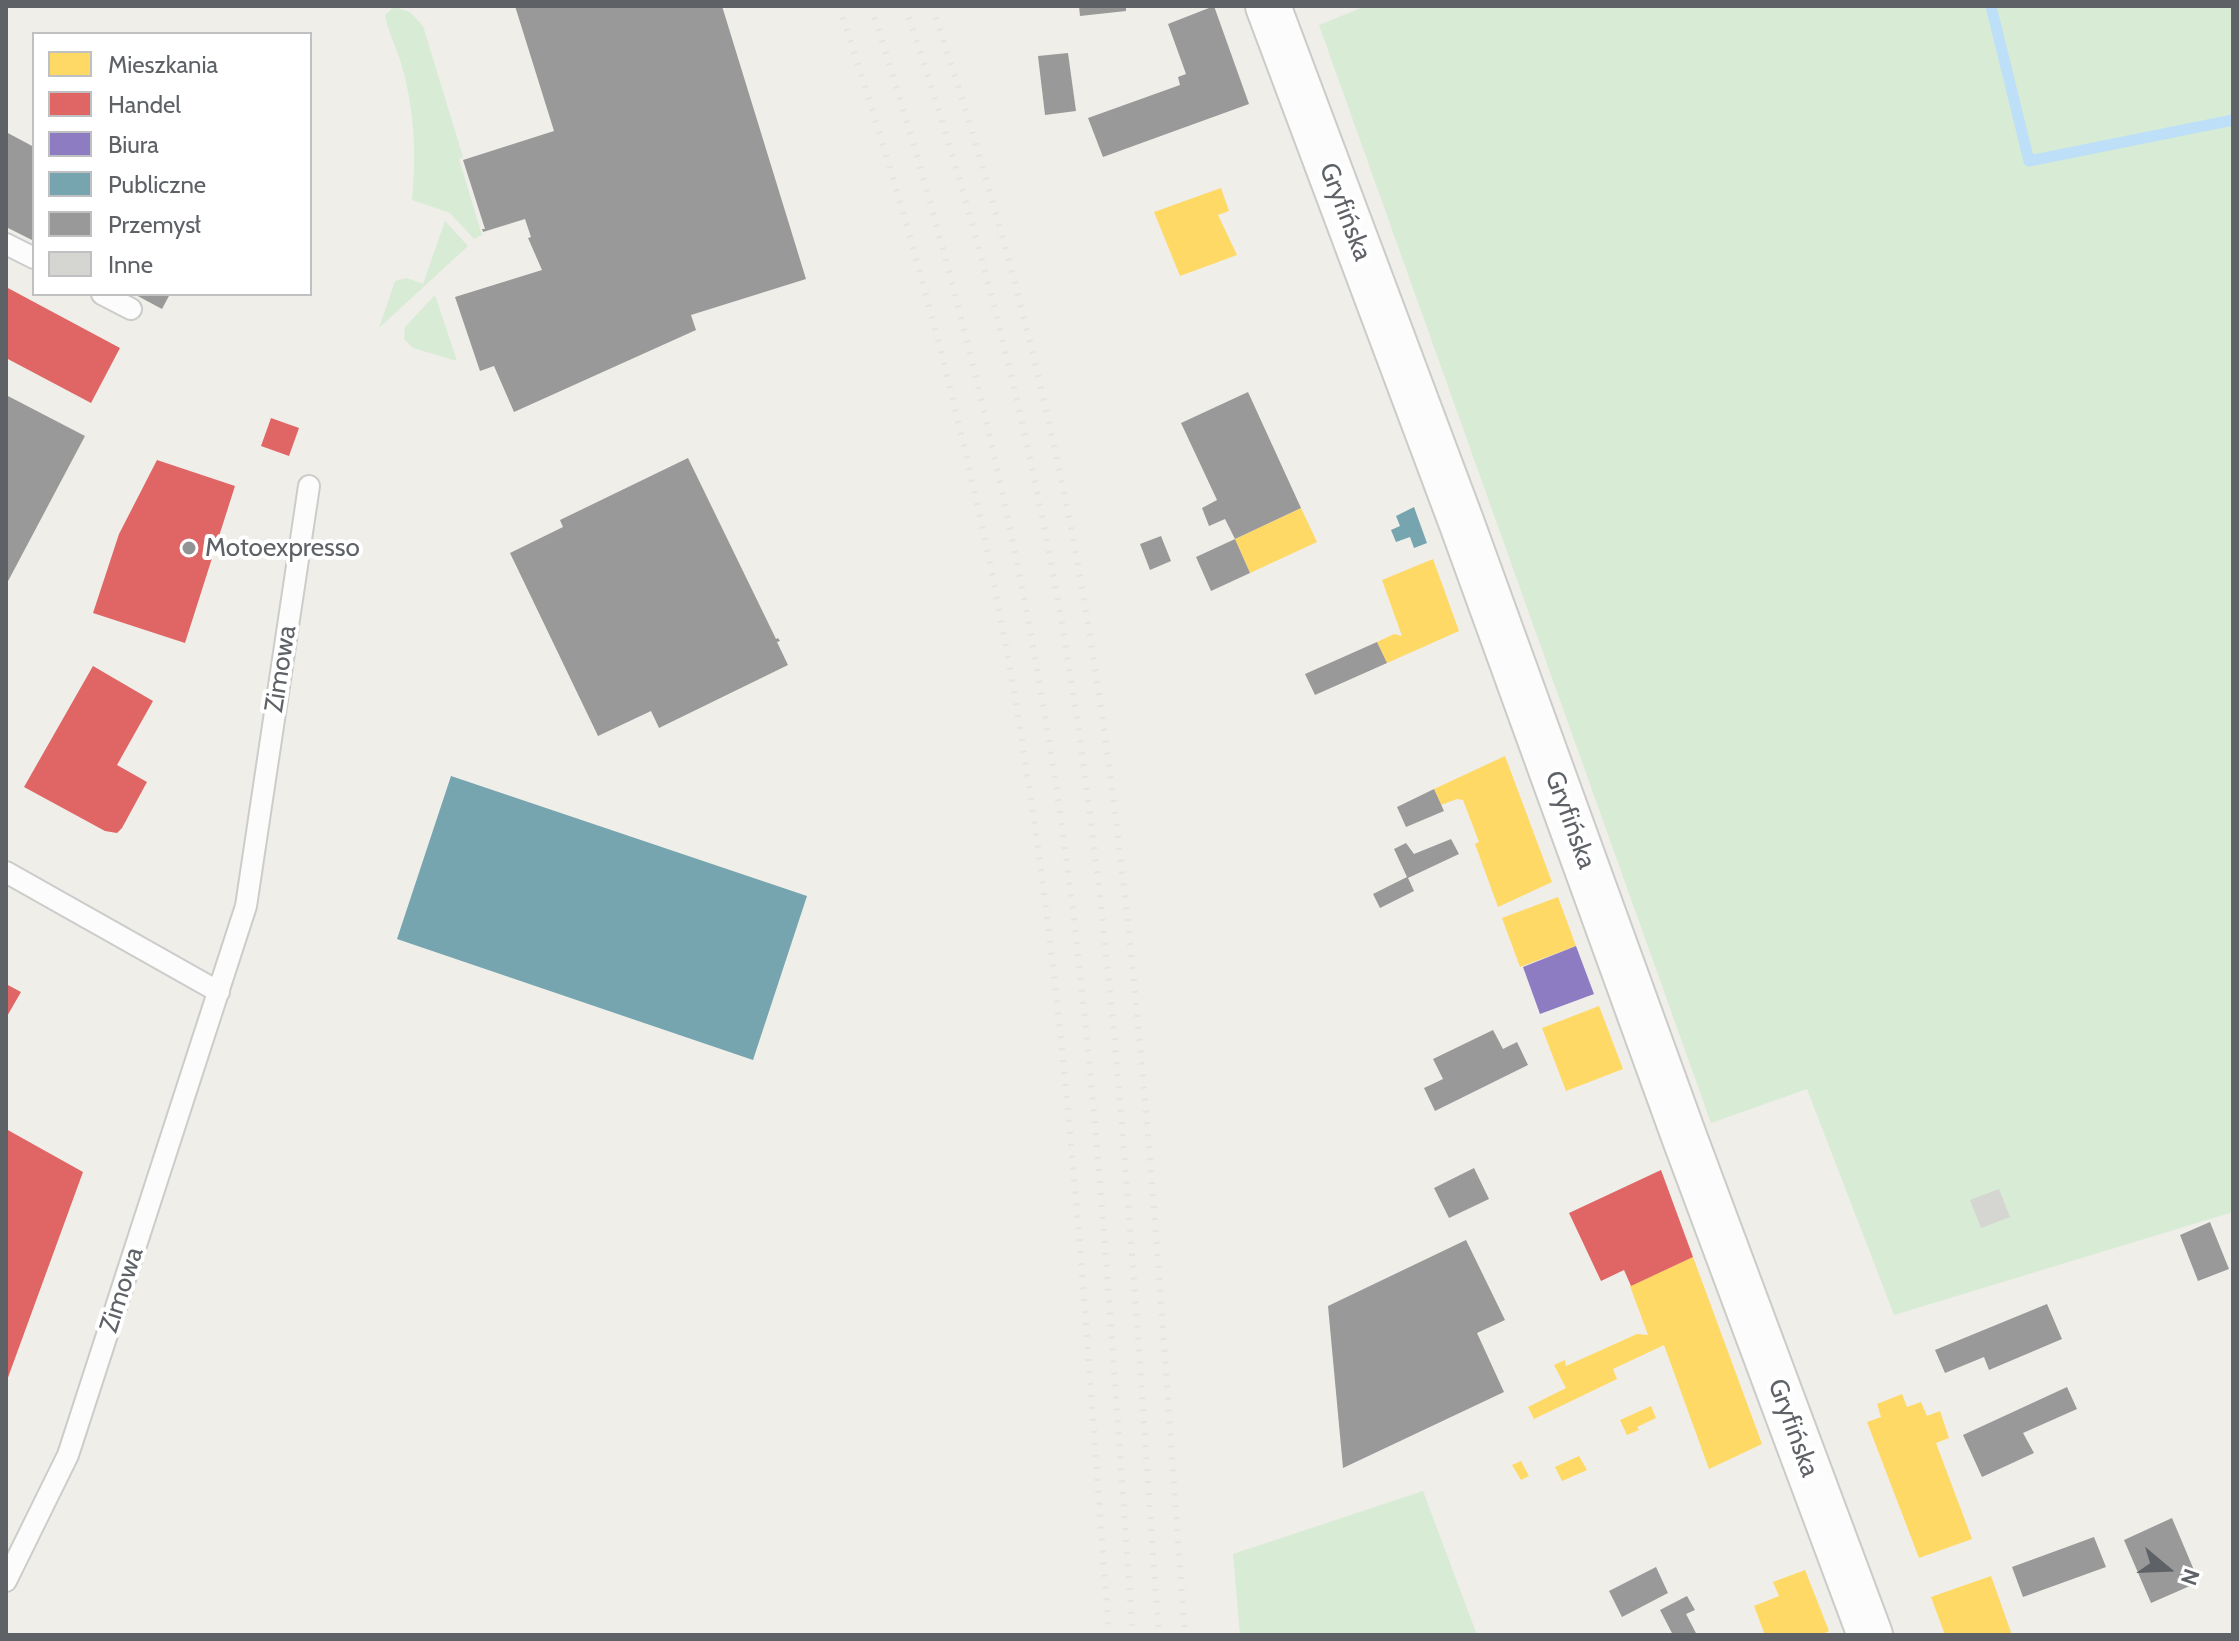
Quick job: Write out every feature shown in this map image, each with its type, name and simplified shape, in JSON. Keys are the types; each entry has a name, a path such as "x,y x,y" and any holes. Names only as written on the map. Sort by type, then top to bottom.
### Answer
{"street":[{"name":"Gryfińska","path":"1268,6 1870,1635"}],"lane":[{"path":"6,244 32,257"},
{"path":"106,296 131,309"},
{"name":"Zimowa","path":"6,1581 68,1455 246,906 309,486"},
{"path":"6,872 219,992"}],"green space":[{"path":"1366,6 2233,6 2233,1212 1894,1315 1807,1089 1711,1123 1319,25"},
{"path":"394,7 410,12 423,26 463,157 459,159 482,235 474,239 450,213 412,200 412,114 401,63 385,15"},
{"path":"445,221 468,246 379,328 395,281 407,278 423,284"},
{"path":"435,295 457,361 413,348 404,339 405,327"},
{"path":"1423,1491 1477,1635 1240,1635 1233,1554"}],"building: Mieszkania":[{"path":"1221,188 1229,211 1218,215 1237,255 1180,276 1154,212"},
{"path":"1301,508 1317,542 1250,573 1235,539"},
{"path":"1433,559 1459,631 1387,663 1377,642 1394,634 1402,636 1382,580"},
{"path":"1505,756 1552,882 1498,907 1463,800 1441,805 1434,789"},
{"path":"1558,897 1576,946 1520,967 1502,918"},
{"path":"1599,1006 1623,1069 1566,1091 1542,1028"},
{"path":"1693,1257 1762,1444 1709,1469 1664,1345 1613,1369 1617,1379 1534,1419 1528,1407 1566,1388 1554,1365 1565,1360 1566,1366 1637,1334 1648,1335 1630,1286"},
{"path":"1902,1394 1907,1407 1921,1402 1927,1416 1940,1411 1949,1438 1936,1443 1972,1539 1919,1558 1867,1422 1881,1417 1877,1404"},
{"path":"1651,1406 1656,1418 1627,1435 1620,1420"},
{"path":"1579,1456 1587,1470 1562,1481 1555,1467"},
{"path":"1521,1461 1529,1476 1521,1480 1512,1465"},
{"path":"1805,1570 1829,1631 1820,1635 1765,1635 1754,1606 1779,1596 1773,1582"},
{"path":"1991,1576 2012,1635 1945,1635 1931,1597"}],"building: Handel":[{"path":"6,287 120,348 91,403 6,358"},
{"path":"271,418 299,428 289,456 261,446"},
{"path":"157,460 235,486 185,643 93,613 119,534"},
{"path":"93,666 153,701 117,765 147,782 117,833 105,831 24,787"},
{"path":"6,984 21,992 6,1018"},
{"path":"6,1129 83,1172 6,1383"},
{"path":"1661,1170 1693,1257 1631,1286 1624,1270 1601,1281 1569,1213"}],"building: Biura":[{"path":"1576,946 1594,994 1540,1014 1523,967"}],"building: Publiczne":[{"path":"1414,507 1427,543 1414,548 1410,537 1396,542 1391,530 1400,526 1396,516"},
{"path":"451,776 807,896 753,1060 397,939"}],"building: Przemysł":[{"path":"515,6 722,6 806,279 691,315 696,330 514,412 494,366 480,371 455,297 542,270 528,238 531,237 525,219 483,232 482,229 485,229 463,160 554,131"},
{"path":"1079,6 1126,6 1126,11 1080,16"},
{"path":"1214,6 1249,104 1103,157 1088,118 1180,85 1178,77 1186,74 1168,24"},
{"path":"1068,53 1076,111 1045,115 1038,56"},
{"path":"6,132 32,146 32,240 6,227"},
{"path":"138,296 169,296 162,309"},
{"path":"1248,392 1301,508 1235,539 1225,519 1209,526 1202,508 1217,500 1181,423"},
{"path":"6,395 85,436 6,585"},
{"path":"688,458 776,639 780,641 777,642 788,665 659,728 651,711 598,736 510,553 563,527 560,520"},
{"path":"1161,536 1171,561 1150,570 1140,544"},
{"path":"1235,539 1250,573 1211,591 1196,557"},
{"path":"1377,642 1387,663 1315,695 1305,674"},
{"path":"1434,789 1444,811 1406,827 1397,807"},
{"path":"1451,839 1459,854 1408,878 1414,891 1380,908 1373,894 1407,877 1394,849 1406,843 1414,854"},
{"path":"1493,1030 1503,1049 1517,1042 1528,1065 1435,1111 1424,1088 1443,1079 1433,1059"},
{"path":"1474,1168 1489,1199 1449,1218 1434,1188"},
{"path":"2210,1222 2229,1269 2198,1281 2180,1235"},
{"path":"1466,1240 1505,1320 1477,1333 1504,1392 1343,1468 1328,1306"},
{"path":"2047,1304 2062,1339 1989,1370 1984,1357 1945,1373 1935,1350"},
{"path":"2067,1387 2077,1409 2023,1433 2034,1453 1982,1477 1963,1435"},
{"path":"2172,1518 2199,1582 2151,1603 2124,1540"},
{"path":"2094,1537 2106,1567 2023,1597 2012,1567"},
{"path":"1656,1567 1668,1593 1622,1617 1609,1591"},
{"path":"1687,1596 1695,1610 1686,1614 1697,1635 1673,1635 1660,1610"}],"building: Inne":[{"path":"1999,1189 2010,1217 1981,1228 1970,1200"}],"waterway":[{"path":"1991,6 2029,161 2233,120"}],"railway":[{"path":"839,6 898,195 950,386 993,578 1011,675 1042,880 1066,1095 1109,1635"},
{"path":"871,6 928,193 977,382 1019,573 1053,765 1092,1090 1133,1635"},
{"path":"905,6 954,162 998,321 1035,481 1065,642 1084,765 1112,1013 1159,1635"},
{"path":"932,6 981,162 1025,321 1062,481 1091,642 1109,766 1137,1013 1185,1635"}],"place":[{"name":"Motoexpresso","path":"189,548"}]}
